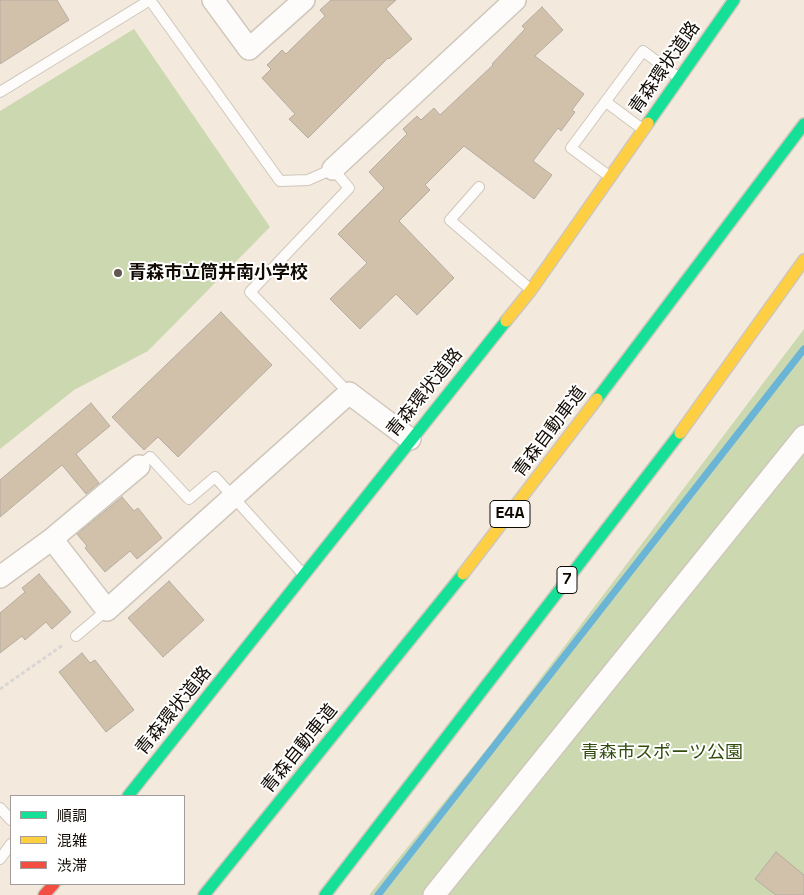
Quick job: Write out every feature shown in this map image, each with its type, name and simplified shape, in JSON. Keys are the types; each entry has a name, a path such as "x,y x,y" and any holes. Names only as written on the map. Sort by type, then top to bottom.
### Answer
{"highway":[{"name":"青森環状道路","path":"129,795 304,576 410,438 531,290 734,0"},
{"name":"青森自動車道","path":"204,895 502,525 804,124"},
{"name":"7","path":"325,895 704,402 804,260"},
{"path":"44,895 53,885"}],"street":[{"path":"214,0 249,49 304,0"},
{"path":"333,169 515,0"},
{"path":"52,539 108,610 349,393 410,438"},
{"path":"434,895 804,436"},
{"path":"0,577 52,539 139,466"}],"lane":[{"path":"0,92 150,0 280,181 308,180 333,169 349,188 250,292 349,393"},
{"path":"610,177 572,148 643,51 679,78"},
{"path":"606,102 643,130"},
{"path":"479,187 450,220 531,290"},
{"path":"139,466 150,457 189,499 215,477 235,497 304,576"},
{"path":"76,636 108,610"},
{"path":"0,808 10,819"},
{"path":"0,859 10,845"}],"path":[{"path":"0,689 76,636"}],"green space":[{"name":"青森市立筒井南小学校","path":"134,29 270,227 148,351 74,390 0,449 0,111"},
{"name":"青森市スポーツ公園","path":"804,329 804,895 369,895 490,745"}],"building":[{"path":"0,0 57,0 69,20 0,64"},
{"path":"331,0 396,0 386,9 412,39 388,58 308,138 289,119 295,114 262,78 271,69 267,65 282,50 286,54 325,16 320,10"},
{"path":"542,7 563,30 535,56 584,94 572,110 575,112 561,131 558,128 533,161 552,175 534,199 464,146 425,185 430,190 399,221 454,278 417,315 396,294 360,329 330,299 367,263 338,234 384,188 369,172 407,134 403,129 417,116 421,120 434,108 440,115 493,65 525,29 522,26"},
{"path":"221,312 272,365 178,457 158,437 144,450 112,417"},
{"path":"91,403 110,426 76,454 99,483 86,494 62,465 0,517 0,480"},
{"path":"122,497 134,511 138,508 162,538 137,559 130,551 105,572 85,548 87,546 77,534"},
{"path":"39,574 71,612 52,629 46,622 25,640 22,636 0,653 0,613 25,592 22,588"},
{"path":"169,581 204,620 163,657 128,618"},
{"path":"82,653 90,663 95,660 134,710 106,732 59,672"},
{"path":"776,852 804,875 804,895 776,895 755,879"}],"waterway":[{"path":"378,895 804,349"}],"traffic: fast":[{"path":"648,123 734,0"},
{"path":"597,399 804,124"},
{"path":"129,795 506,321"},
{"path":"325,895 680,433"},
{"path":"204,895 463,574"}],"traffic: slow":[{"path":"506,321 531,290 648,123"},
{"path":"680,433 804,260"},
{"path":"463,574 597,399"}],"traffic: jam":[{"path":"44,895 53,885"}],"place":[{"name":"青森市立筒井南小学校","path":"118,273"}]}
